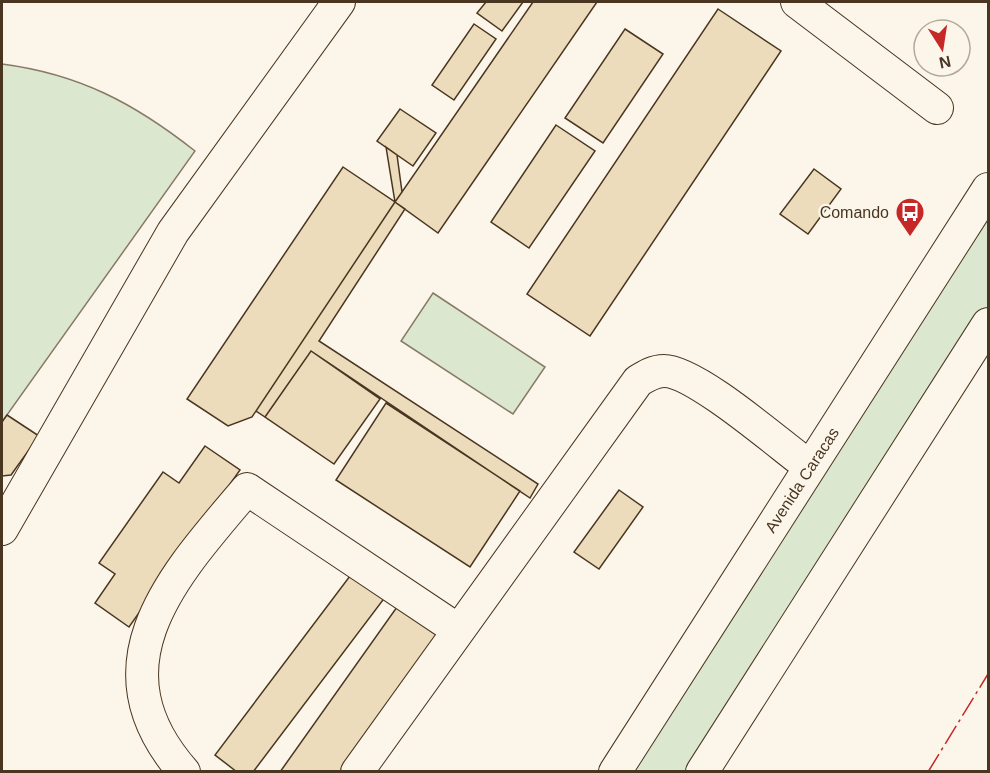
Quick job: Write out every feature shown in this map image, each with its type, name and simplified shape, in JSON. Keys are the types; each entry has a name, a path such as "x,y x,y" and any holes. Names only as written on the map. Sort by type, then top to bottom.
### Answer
{"street":[{"path":"2,528 173,232 339,2"},
{"path":"797,2 937,108"},
{"name":"Avenida Caracas","path":"615,771 988,189"},
{"path":"702,771 988,324"},
{"path":"357,771 638,381 649,374 664,371 682,376 707,390 810,467"},
{"path":"184,771 162,742 150,720 143,694 145,648 165,593 184,563 247,489 458,630"}],"green space":[{"path":"2,64 56,75 104,93 150,119 195,151 2,422"},
{"path":"988,189 988,324 700,771 615,772"},
{"path":"433,293 545,367 513,414 401,341"}],"building":[{"path":"486,2 523,2 502,31 477,13"},
{"path":"533,2 597,2 438,233 395,202"},
{"path":"718,9 781,51 590,336 527,294"},
{"path":"474,24 496,39 454,100 432,85"},
{"path":"625,29 663,54 603,143 565,118"},
{"path":"400,109 436,133 413,166 377,141"},
{"path":"556,125 595,151 529,248 491,222"},
{"path":"386,147 397,155 402,192 395,202"},
{"path":"343,167 395,202 252,417 228,426 187,399"},
{"path":"814,169 841,189 808,234 780,214"},
{"path":"395,202 405,209 319,341 538,484 530,498 311,351 265,417 256,411"},
{"path":"311,351 380,399 334,464 265,417"},
{"path":"386,403 520,491 470,567 336,480"},
{"path":"7,415 39,436 11,475 2,476 2,422"},
{"path":"205,446 240,470 129,627 95,603 115,574 99,563 163,472 179,483"},
{"path":"619,490 643,507 599,569 574,552"},
{"path":"353,572 386,596 253,772 237,772 215,755"},
{"path":"397,607 440,637 344,772 280,772"}],"power":[{"path":"928,772 988,674"}],"place":[{"name":"Comando","path":"910,238"}]}
